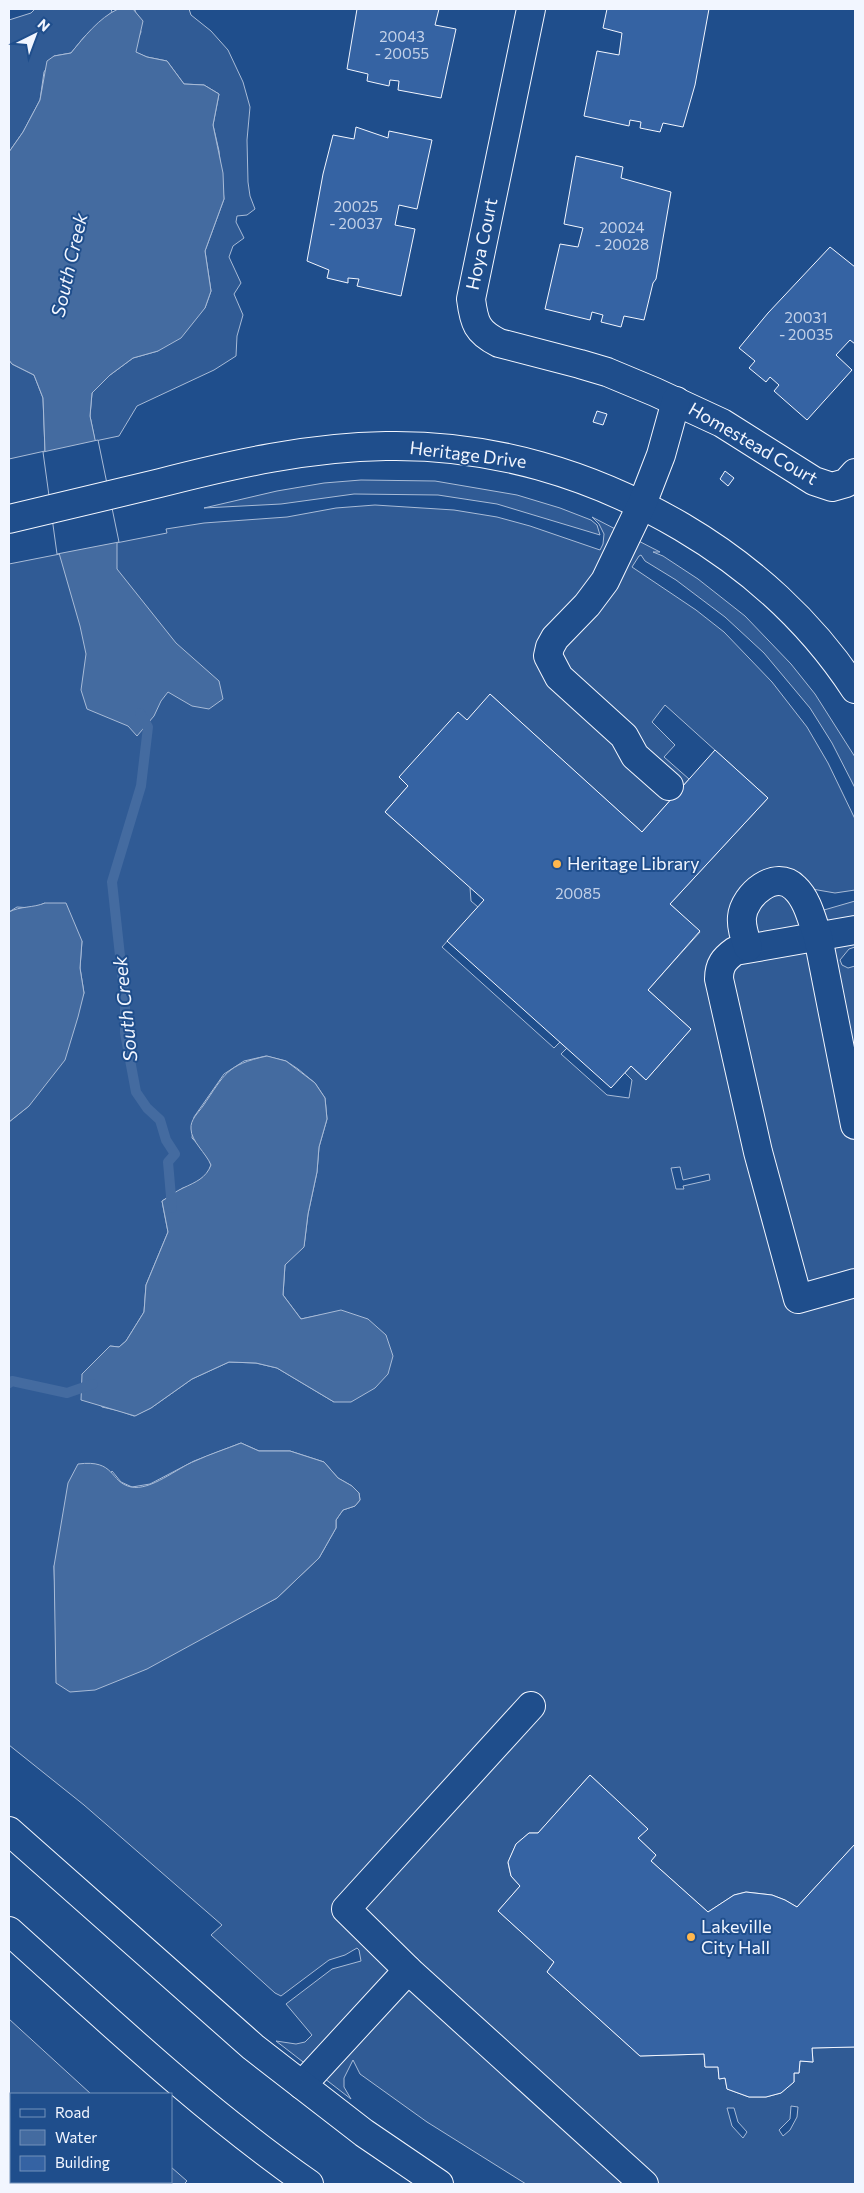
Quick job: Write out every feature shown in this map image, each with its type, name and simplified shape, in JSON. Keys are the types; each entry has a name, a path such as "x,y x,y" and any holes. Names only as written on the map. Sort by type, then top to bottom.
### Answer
{"main road":[{"name":"Hoya Court","path":"531,9 470,299 474,320 484,335 499,344 607,372 676,401"},
{"name":"Homestead Court","path":"676,401 722,423 814,481 832,487 846,483 855,473"},
{"path":"669,786 635,756 624,736 559,677 548,656 555,638 587,605 605,581 642,504 661,454 676,401"},
{"name":"Heritage Drive","path":"9,519 238,463 315,451 358,447 410,446 442,448 534,463 579,478 642,504 708,542 768,589 824,646 855,689"},
{"path":"748,948 742,925 744,907 757,890 766,883 784,882 794,886 800,893 818,937 855,1126"},
{"path":"855,930 735,951 727,957 719,970 719,978 758,1152 798,1299 855,1283"},
{"path":"531,1706 346,1909 379,1939 408,1970 644,2184"},
{"path":"9,1831 253,2047 364,2133 439,2184"},
{"path":"9,1930 231,2126 309,2184"},
{"path":"302,2085 408,1970"}],"shaded area":[{"path":"35,9 111,9 112,12 84,37 71,53 54,56 44,72 40,100 23,132 9,152 9,20 31,13"},
{"path":"133,9 189,9 191,15 211,31 228,50 243,82 250,107 247,140 248,182 250,196 255,209 247,215 237,216 236,222 244,238 233,246 229,257 241,283 234,294 243,315 237,336 236,356 214,370 137,406 119,436 95,441 90,416 92,393 110,375 133,358 158,351 205,308 211,291 205,251 224,199 219,151 213,125 219,94 204,85 184,84 167,61 147,57 135,52 141,32 135,10"},
{"path":"9,360 12,364 34,375 43,398 45,451 9,459"},
{"path":"361,480 435,481 517,495 591,520 597,525 600,535 497,504 438,495 354,494 281,504 204,508 277,491 324,483"},
{"path":"375,505 454,510 497,517 530,526 600,550 604,534 599,524 592,517 660,552 653,552 663,556 698,579 745,616 791,664 815,694 855,757 855,788 832,743 810,708 764,653 725,617 676,580 645,561 641,555 639,556 632,567 696,610 724,632 772,682 807,727 828,763 855,819 855,890 835,893 812,889 824,910 855,901 855,947 849,949 840,960 842,965 848,968 855,966 855,1844 797,1907 772,1895 746,1892 734,1895 708,1912 651,1861 656,1855 638,1838 647,1829 590,1775 538,1833 529,1833 516,1844 508,1863 511,1876 520,1886 498,1911 554,1962 547,1972 640,2056 704,2054 705,2067 718,2067 719,2079 725,2078 727,2089 749,2097 766,2097 781,2093 794,2082 794,2073 799,2073 800,2061 813,2062 812,2048 855,2047 855,2184 526,2184 427,2122 360,2074 353,2060 344,2078 344,2087 351,2099 276,2041 296,2044 305,2042 312,2035 286,2004 332,1969 361,1961 359,1950 357,1948 345,1955 329,1960 281,1996 275,1993 211,1935 222,1925 84,1805 9,1745 9,1122 29,1106 84,993 80,968 82,941 45,903 33,908 17,907 9,912 9,564 167,533 166,529 204,523 287,517 336,508","holes":["491,695 642,832 689,779 664,757 675,745 652,722 665,705 768,798 670,904 700,932 648,990 691,1029 646,1080 631,1066 625,1073 632,1080 629,1098 607,1095 561,1054 567,1048 560,1042 554,1048 442,947 478,907 471,901 470,887 385,812 408,786 400,777 467,720","266,1056 286,1061 298,1069 315,1083 325,1098 327,1119 319,1147 317,1172 308,1214 304,1246 285,1265 283,1295 301,1319 320,1315 334,1402 277,1368 256,1363 229,1362 192,1379 151,1408 134,1416 102,1407 82,1374 110,1346 119,1347 126,1341 144,1312 146,1285 168,1232 162,1201 183,1188 191,1186 207,1175 211,1165 206,1153 192,1138 194,1117 224,1074 244,1061","680,1167 683,1180 709,1174 710,1180 683,1186 684,1189 676,1189 671,1168","241,1443 259,1451 290,1451 324,1462 338,1478 352,1486 359,1493 360,1500 355,1506 343,1510 336,1520 336,1528 319,1558 277,1598 237,1619 57,1659 54,1566 112,1471 121,1482 132,1487 150,1484 194,1461","791,2106 798,2107 797,2117 790,2130 783,2136 779,2130 790,2119","727,2108 734,2108 738,2122 747,2132 743,2138 732,2126"]},
{"path":"9,2019 90,2093 10,2093 10,2183 172,2183 172,2168 187,2181 184,2184 9,2184"}],"water":[{"path":"118,9 133,9 143,21 136,52 147,57 167,61 184,84 204,85 219,94 213,125 223,173 224,199 205,251 211,291 205,308 181,338 158,351 133,358 110,375 92,393 90,416 117,543 117,569 176,643 219,681 223,699 209,709 192,706 168,692 161,701 154,716 137,736 128,726 87,709 81,690 86,654 59,553 45,451 43,398 34,375 12,364 9,360 9,152 23,132 40,100 47,61 54,56 71,53 98,23"},
{"path":"45,903 66,903 82,941 80,968 84,993 65,1060 29,1106 9,1122 9,912"},
{"path":"267,1056 286,1061 315,1083 325,1098 327,1119 319,1147 317,1172 308,1214 304,1247 285,1265 283,1295 301,1319 341,1310 368,1319 386,1335 393,1356 388,1374 375,1388 351,1402 334,1402 277,1368 256,1363 229,1362 192,1379 151,1408 135,1416 81,1400 82,1374 110,1346 119,1347 126,1341 144,1312 146,1285 168,1232 162,1201 200,1179 211,1165 193,1138 191,1126 193,1120 228,1072 243,1063"},
{"path":"241,1443 259,1451 290,1451 324,1462 338,1478 352,1486 359,1493 360,1500 355,1506 343,1510 336,1520 336,1528 319,1558 277,1598 147,1669 95,1690 70,1692 56,1683 54,1566 68,1483 78,1464 90,1463 106,1468 119,1481 131,1487 147,1486 188,1464"}],"pier":[{"path":"98,440 119,542 57,554 43,452"}],"building":[{"path":"357,9 439,9 435,25 456,29 441,98 398,90 399,81 390,80 389,86 367,81 368,74 347,69"},
{"path":"607,9 709,9 695,85 683,127 663,123 660,132 640,128 641,122 630,120 629,126 584,116 597,51 619,55 622,33 603,28"},
{"path":"356,127 388,138 389,131 432,140 417,209 399,205 395,225 415,229 401,296 357,286 359,279 348,278 348,283 327,278 329,270 307,261 323,174 333,135 354,139"},
{"path":"576,156 623,167 621,178 671,192 656,279 653,283 644,320 624,316 621,327 601,322 603,315 592,312 590,320 545,309 560,244 578,247 583,228 564,224"},
{"path":"830,247 855,267 855,344 850,340 836,355 852,370 807,420 774,391 779,385 770,377 766,382 749,368 755,361 739,348 768,313"},
{"path":"597,411 607,414 603,425 593,422"},
{"path":"725,471 734,478 728,486 720,479"},
{"path":"490,694 642,832 715,750 768,798 670,904 700,931 648,990 691,1029 646,1080 631,1066 611,1088 447,941 484,900 385,812 408,786 399,777 458,712 467,720"},
{"name":"Lakeville City Hall","path":"590,1775 648,1829 638,1838 656,1855 651,1861 708,1912 734,1895 746,1892 772,1895 797,1907 855,1844 855,2047 812,2048 813,2062 800,2061 799,2073 794,2073 794,2082 781,2093 766,2097 749,2097 727,2089 725,2078 719,2079 718,2067 705,2067 704,2054 640,2056 547,1972 554,1962 498,1911 520,1886 511,1876 508,1862 516,1844 529,1833 538,1833"}],"waterway":[{"name":"South Creek","path":"140,713 148,727 141,786 112,882 125,1002 125,1033 136,1092 147,1108 160,1120 166,1140 175,1154 168,1162 172,1208"},
{"name":"South Creek","path":"9,1383 12,1381 67,1393 93,1384"}],"place":[{"name":"Heritage Library","path":"557,864"},
{"name":"Lakeville City Hall","path":"691,1937"}]}
